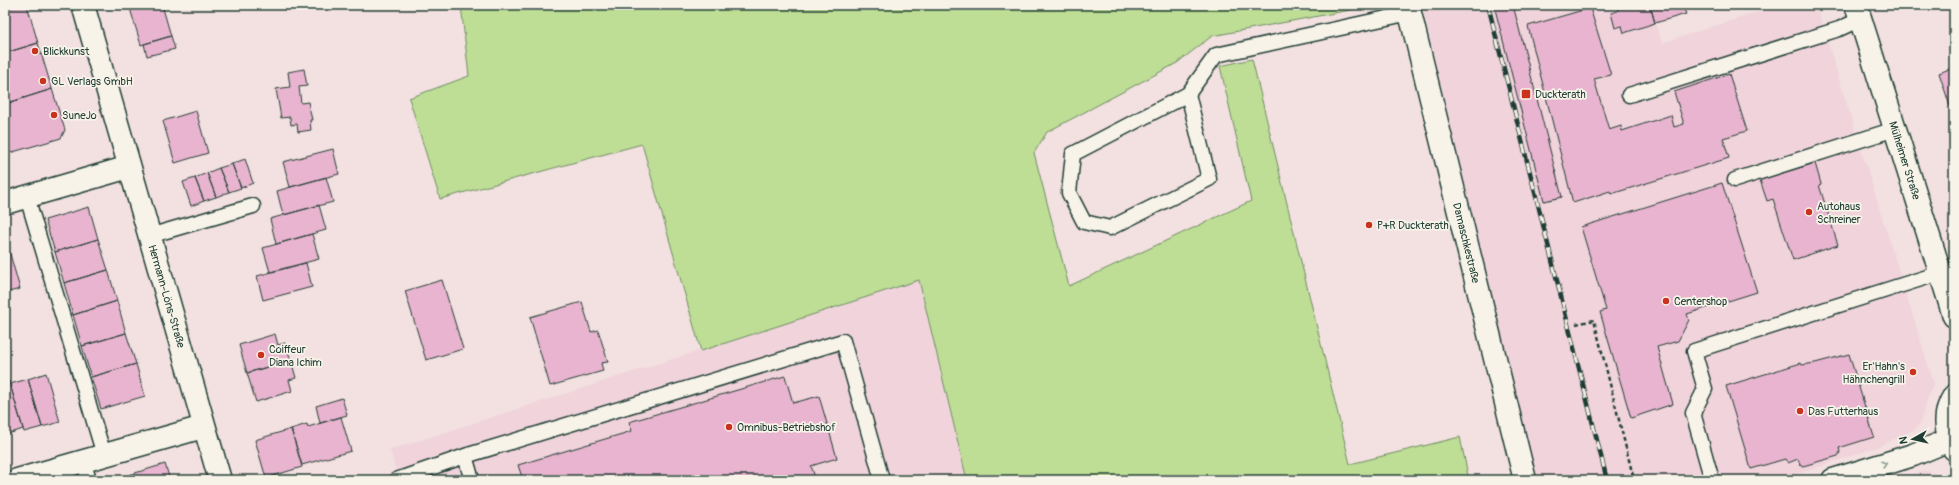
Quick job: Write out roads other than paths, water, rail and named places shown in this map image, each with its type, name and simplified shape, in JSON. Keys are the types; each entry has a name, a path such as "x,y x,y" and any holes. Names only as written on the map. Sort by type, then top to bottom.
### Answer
{"street":[{"name":"Hermann-Löns-Straße","path":"83,5 203,427 220,480"},
{"name":"Damaschkestraße","path":"1409,9 1525,480"},
{"name":"Mülheimer Straße","path":"1859,12 1954,316"},
{"path":"5,203 129,167"},
{"path":"1833,480 1913,455 1952,445 1946,426 1947,412 1954,396"},
{"path":"17,480 86,470 104,455 203,427"}],"lane":[{"path":"1188,94 1209,179 1110,228 1084,222 1069,193 1073,154 1188,94 1216,55 1409,9"},
{"path":"1629,95 1834,31 1859,12"},
{"path":"1735,180 1895,129"},
{"path":"27,197 104,455"},
{"path":"149,236 253,206"},
{"path":"1712,480 1693,413 1705,389 1694,351 1940,273"},
{"path":"396,480 465,456 843,341 882,480"},
{"path":"465,456 472,480"}],"railway":[{"path":"1488,5 1607,480"}],"place":[{"name":"Blickkunst","path":"35,51"},
{"name":"GL Verlags GmbH","path":"43,81"},
{"name":"Duckterath","path":"1526,94"},
{"name":"SuneJo","path":"54,115"},
{"name":"Autohaus Schreiner","path":"1809,212"},
{"name":"P+R Duckterath","path":"1369,225"},
{"name":"Centershop","path":"1666,301"},
{"name":"Coiffeur Diana Ichim","path":"261,355"},
{"name":"Er'Hahn's Hähnchengrill","path":"1913,372"},
{"name":"Das Futterhaus","path":"1800,411"},
{"name":"Omnibus-Betriebshof","path":"729,427"}]}
